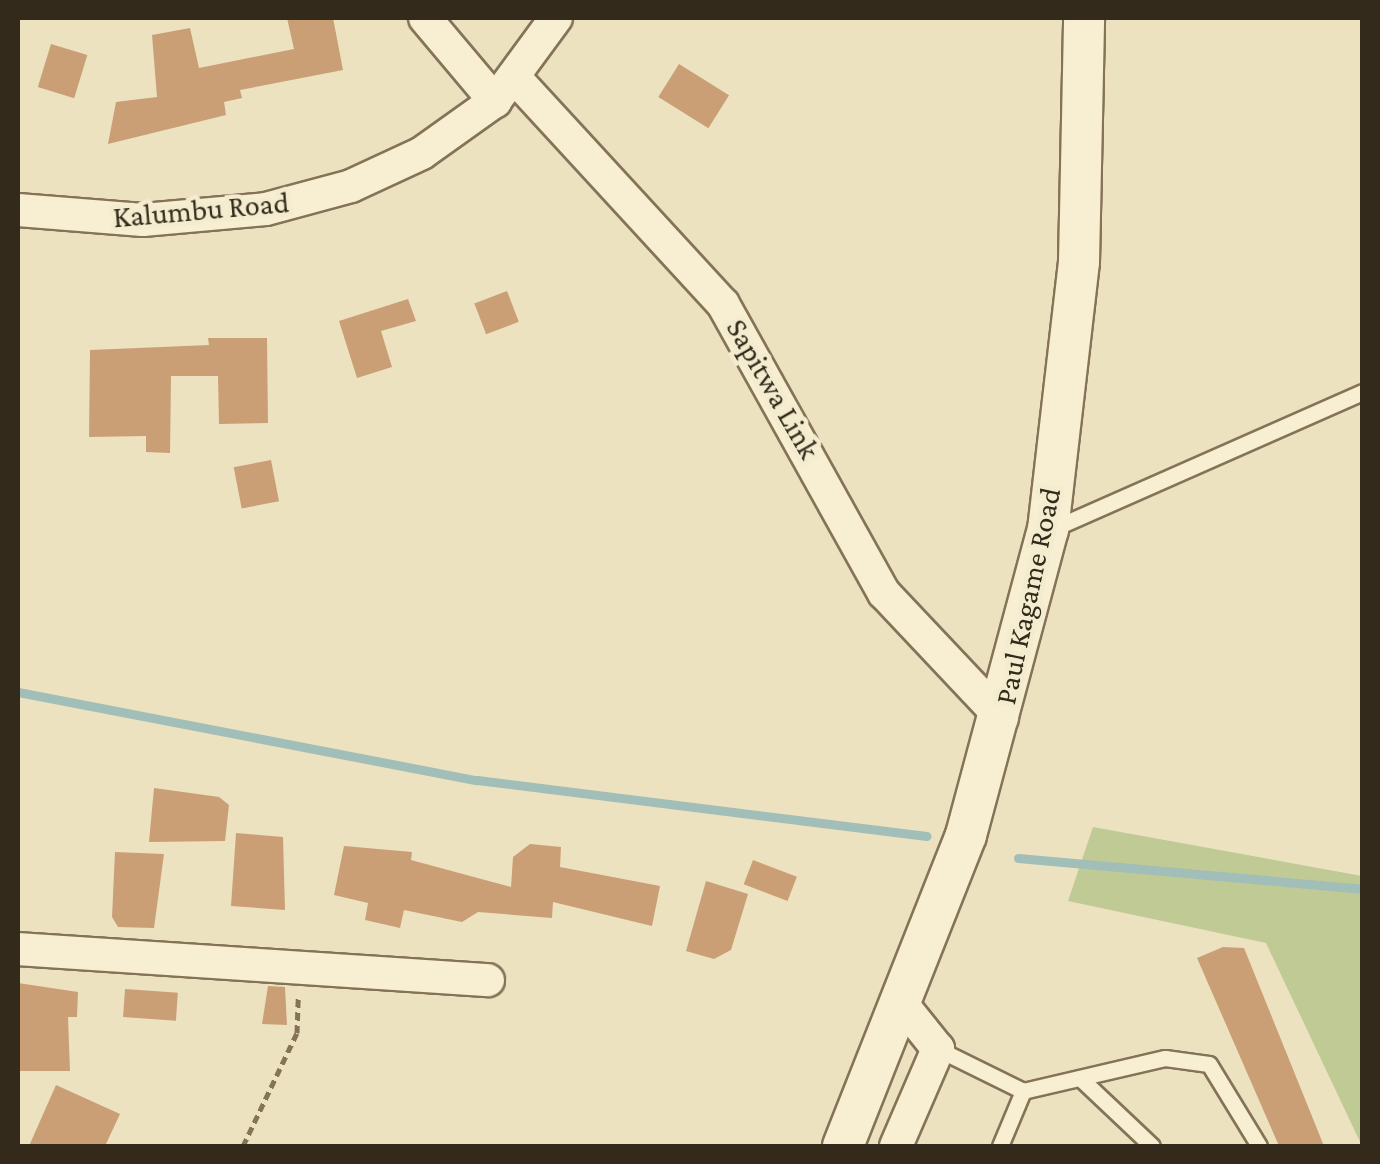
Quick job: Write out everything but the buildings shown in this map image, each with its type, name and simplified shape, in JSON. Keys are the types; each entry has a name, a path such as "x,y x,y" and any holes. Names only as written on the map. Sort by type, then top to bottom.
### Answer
{"street":[{"name":"Sapitwa Link","path":"425,18 506,90 723,304 884,594 1002,718"},
{"name":"Kalumbu Road","path":"18,210 143,220 294,204 394,168 506,90 556,18"},
{"name":"Paul Kagame Road","path":"842,1146 902,1004 1002,718 1048,530 1079,262 1084,18"},
{"path":"18,948 488,980"},
{"path":"896,1146 938,1049 902,1004"}],"lane":[{"path":"1048,530 1362,392"},
{"path":"938,1049 1024,1091 1165,1058 1209,1064 1260,1146"},
{"path":"1080,1078 1152,1146"},
{"path":"1000,1146 1024,1091"}],"path":[{"path":"243,1146 297,1033 302,969"}],"green space":[{"path":"1093,827 1362,876 1362,1146 1266,943 1068,901"}],"waterway":[{"path":"18,692 477,780 927,836"},
{"path":"1018,858 1362,889"}]}
